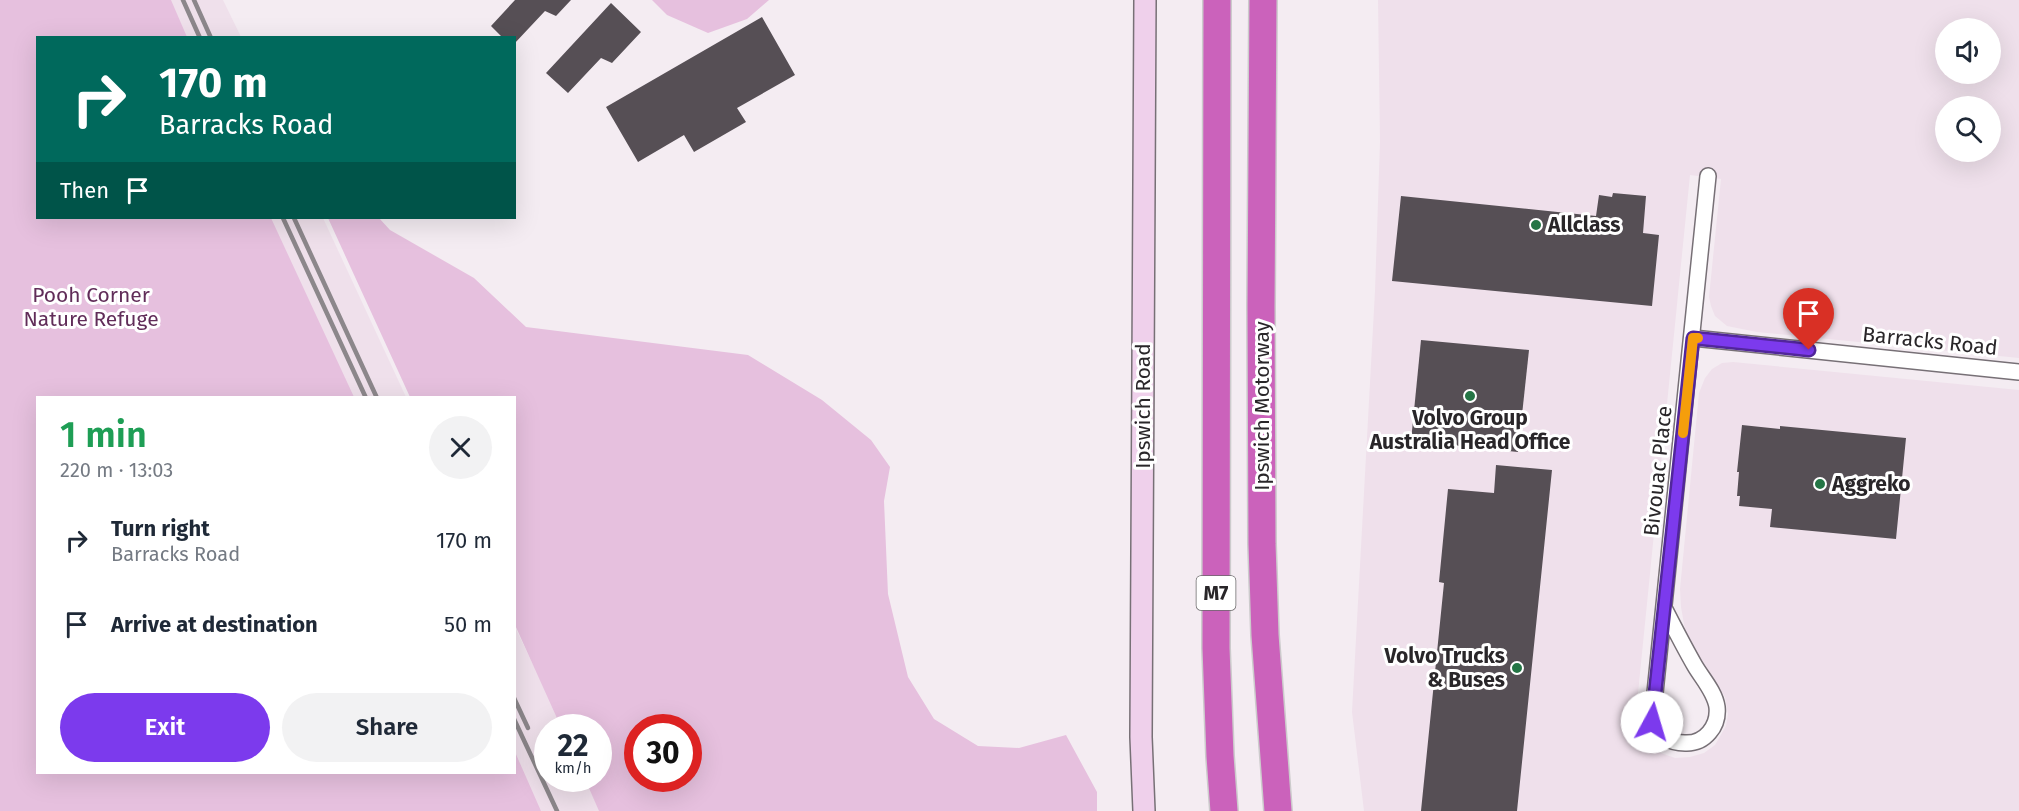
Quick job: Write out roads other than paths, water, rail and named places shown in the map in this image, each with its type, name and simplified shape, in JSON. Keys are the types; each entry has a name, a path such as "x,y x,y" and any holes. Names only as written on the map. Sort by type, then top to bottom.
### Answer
{"highway":[{"name":"M7","path":"1217,0 1216,648 1224,811"},
{"name":"Ipswich Motorway","path":"1263,0 1262,544 1266,645 1278,811"}],"street":[{"name":"Ipswich Road","path":"1144,811 1141,737 1145,0"},
{"name":"Bivouac Place","path":"1664,608 1717,706 1715,726 1703,738 1688,744 1670,741 1659,733 1652,722 1708,176"},
{"name":"Barracks Road","path":"1693,338 2019,372"}],"railway":[{"path":"183,0 199,36"},
{"path":"194,0 210,36"},
{"path":"283,219 365,396"},
{"path":"294,219 376,396"},
{"path":"516,702 528,728"},
{"path":"516,723 557,811"}],"place":[{"name":"Allclass","path":"1536,225"},
{"name":"Volvo Group Australia Head Office","path":"1470,396"},
{"name":"Aggreko","path":"1820,484"},
{"name":"Volvo Trucks & Buses","path":"1517,668"}],"park label":[{"name":"Pooh Corner Nature Refuge","path":"91,307"}]}
